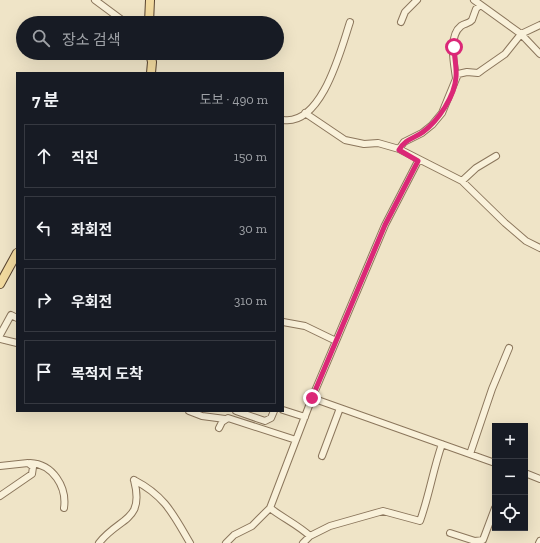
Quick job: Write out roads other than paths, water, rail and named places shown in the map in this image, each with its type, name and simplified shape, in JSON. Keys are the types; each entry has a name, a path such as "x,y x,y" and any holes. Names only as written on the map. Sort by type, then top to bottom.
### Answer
{"main road":[{"path":"149,16 150,0"},
{"path":"151,72 152,60"},
{"path":"0,284 16,255"}],"street":[{"path":"95,0 117,16"},
{"path":"401,22 405,12 417,0"},
{"path":"474,0 521,34 540,54"},
{"path":"399,150 408,139 422,133 432,125 442,113 456,78 454,47 456,34 462,25 472,20 476,9 480,5"},
{"path":"284,120 295,120 305,113 321,95 331,78 350,22"},
{"path":"456,78 462,73 478,73 505,54 521,34 540,25"},
{"path":"305,113 345,140 364,144 378,144 399,150 418,161 462,181 505,223 526,241 540,248"},
{"path":"462,181 476,168 496,156"},
{"path":"226,543 229,539 252,526 270,508 312,398 385,225 418,161"},
{"path":"0,335 11,315 16,318"},
{"path":"284,322 305,326 336,341"},
{"path":"0,339 16,343"},
{"path":"470,454 492,388 509,348"},
{"path":"312,398 492,462"},
{"path":"322,456 340,408"},
{"path":"284,410 305,417"},
{"path":"192,412 202,416 225,419 228,418 296,440"},
{"path":"239,412 265,421 271,418 274,412"},
{"path":"219,428 225,419"},
{"path":"303,543 310,536 341,521 383,511 420,521 433,470 442,444"},
{"path":"0,466 28,463 42,465 60,482 65,498 64,508"},
{"path":"0,496 32,474 33,467 28,463"},
{"path":"528,474 540,479"},
{"path":"99,543 135,510 138,498 134,480 158,495 190,543"},
{"path":"270,508 289,523 300,527 310,536"},
{"path":"450,533 475,541 483,540 492,516"}]}
